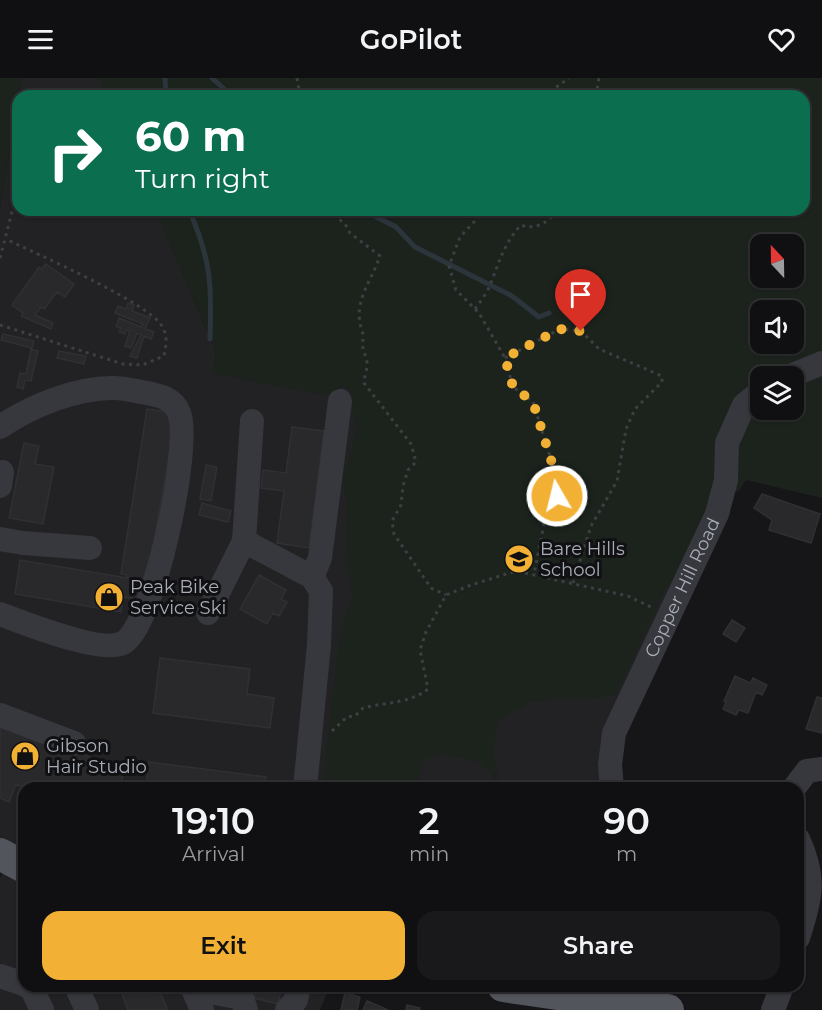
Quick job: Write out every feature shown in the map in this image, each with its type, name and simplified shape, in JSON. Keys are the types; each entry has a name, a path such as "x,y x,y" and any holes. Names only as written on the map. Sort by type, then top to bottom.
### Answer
{"main road":[{"path":"0,854 18,864"},
{"path":"550,992 668,1010"}],"street":[{"path":"804,370 822,363"},
{"path":"0,427 37,407 77,393 115,387 165,396 178,410 182,422 180,454 163,559 142,621 132,634 123,643 105,646 79,641 0,614"},
{"name":"Copper Hill Road","path":"611,782 610,765 614,734 717,514 726,480 727,443 744,405 750,400"},
{"path":"312,577 320,558 340,401"},
{"path":"208,613 244,542 252,421"},
{"path":"0,539 90,548"},
{"path":"244,542 312,577 321,591 319,645 306,782"},
{"path":"0,715 74,743"},
{"path":"799,782 807,771 822,769"},
{"path":"804,851 812,887 804,921"},
{"path":"0,976 18,982"},
{"path":"33,992 42,1010"},
{"path":"79,992 87,1010"},
{"path":"194,992 202,1010"},
{"path":"209,992 242,998 246,1010"},
{"path":"287,1010 296,1000 298,992"},
{"path":"773,1010 780,992"}],"path":[{"path":"552,90 569,78"},
{"path":"0,258 12,214"},
{"path":"335,216 345,224 350,233 372,247 380,256 358,307 359,324 364,336 362,343 364,356 367,362 364,383 411,444 416,462 408,470 401,505 392,521 394,534 430,588 446,595 516,571 628,596 669,616"},
{"path":"479,216 460,237 449,266 456,290 475,309 505,358 513,387 533,402 552,463 557,496 545,519 534,575"},
{"path":"475,309 490,286 496,264 511,235 521,225 531,228 543,225 553,216"},
{"path":"0,325 123,364 141,365 164,356 168,340 162,326 152,315 121,296 6,239"},
{"path":"505,358 560,329 581,331 599,349 662,376 662,382 635,409 626,429 618,481 591,526 573,583"},
{"path":"310,743 320,743 347,717 355,716 363,708 389,705 419,696 428,689 420,650 426,632 446,595"}],"shaded area":[{"path":"0,78 22,78 20,90 12,90 12,137 0,208"},
{"path":"22,78 100,78 105,90 20,90"},
{"path":"100,78 822,78 822,498 746,480 738,492 713,486 702,528 691,555 675,579 665,589 617,694 594,699 531,702 499,720 493,750 498,782 477,762 461,757 442,756 426,759 420,763 420,782 323,782 340,630 352,598 346,543 347,503 342,478 351,453 356,428 349,388 340,386 337,398 213,373 216,352 159,216 810,216 810,90 105,90"},
{"path":"12,136 12,216 159,216 216,352 213,373 337,397 340,386 730,490 615,748 616,782 18,782 18,992 328,992 320,1010 0,1010 0,878 8,861 0,855 0,208"}],"building":[{"path":"46,264 74,284 65,297 57,292 44,309 41,307 35,315 53,323 51,329 21,316 23,313 12,305 39,267 42,269"},
{"path":"128,303 134,305 132,311 150,318 145,329 154,332 151,339 144,336 137,358 130,356 141,335 137,333 131,348 125,346 130,331 127,330 125,334 119,332 121,328 116,326 119,318 141,327 143,324 115,313 118,306 126,309"},
{"path":"3,334 34,341 32,348 1,340"},
{"path":"31,349 38,351 31,381 25,380 23,389 17,387 20,373 26,374"},
{"path":"59,351 86,356 84,364 57,358"},
{"path":"147,409 176,413 144,601 123,597 121,612 15,594 20,560 127,578 127,575 121,574"},
{"path":"292,427 324,431 309,548 277,543 284,491 261,488 263,470 286,473"},
{"path":"24,443 39,446 35,464 54,467 43,524 9,518"},
{"path":"206,465 217,467 211,501 200,499"},
{"path":"762,494 820,514 811,543 769,530 772,520 754,508"},
{"path":"202,503 231,511 228,522 199,515"},
{"path":"259,575 286,590 281,599 287,602 279,616 273,613 267,624 240,609"},
{"path":"732,620 745,628 736,642 723,634"},
{"path":"160,658 250,669 247,694 274,698 270,728 153,713"},
{"path":"735,676 750,683 753,678 767,685 762,695 756,692 748,713 739,710 736,715 723,709"},
{"path":"817,697 822,698 822,733 806,729"},
{"path":"0,722 125,771 120,782 18,782 9,802 0,798"},
{"path":"149,762 266,777 265,782 147,782"},
{"path":"121,992 160,992 168,1010 128,1010"},
{"path":"256,992 281,992 278,1004 254,998"},
{"path":"345,993 360,997 357,1010 341,1010"},
{"path":"367,1001 388,1010 363,1010"},
{"path":"407,1005 420,1008 419,1010 406,1010"}],"waterway":[{"path":"165,78 166,90"},
{"path":"212,78 225,90"},
{"path":"191,216 206,258 211,303 210,339"},
{"path":"375,216 396,227 415,247 512,296 539,317 549,313"}],"place":[{"name":"Bare Hills School","path":"519,559"},
{"name":"Peak Bike Service Ski","path":"109,597"},
{"name":"Gibson Hair Studio","path":"25,756"}],"route":[{"path":"557,496 552,463 533,402 513,387 505,358 560,329 581,331"}]}
